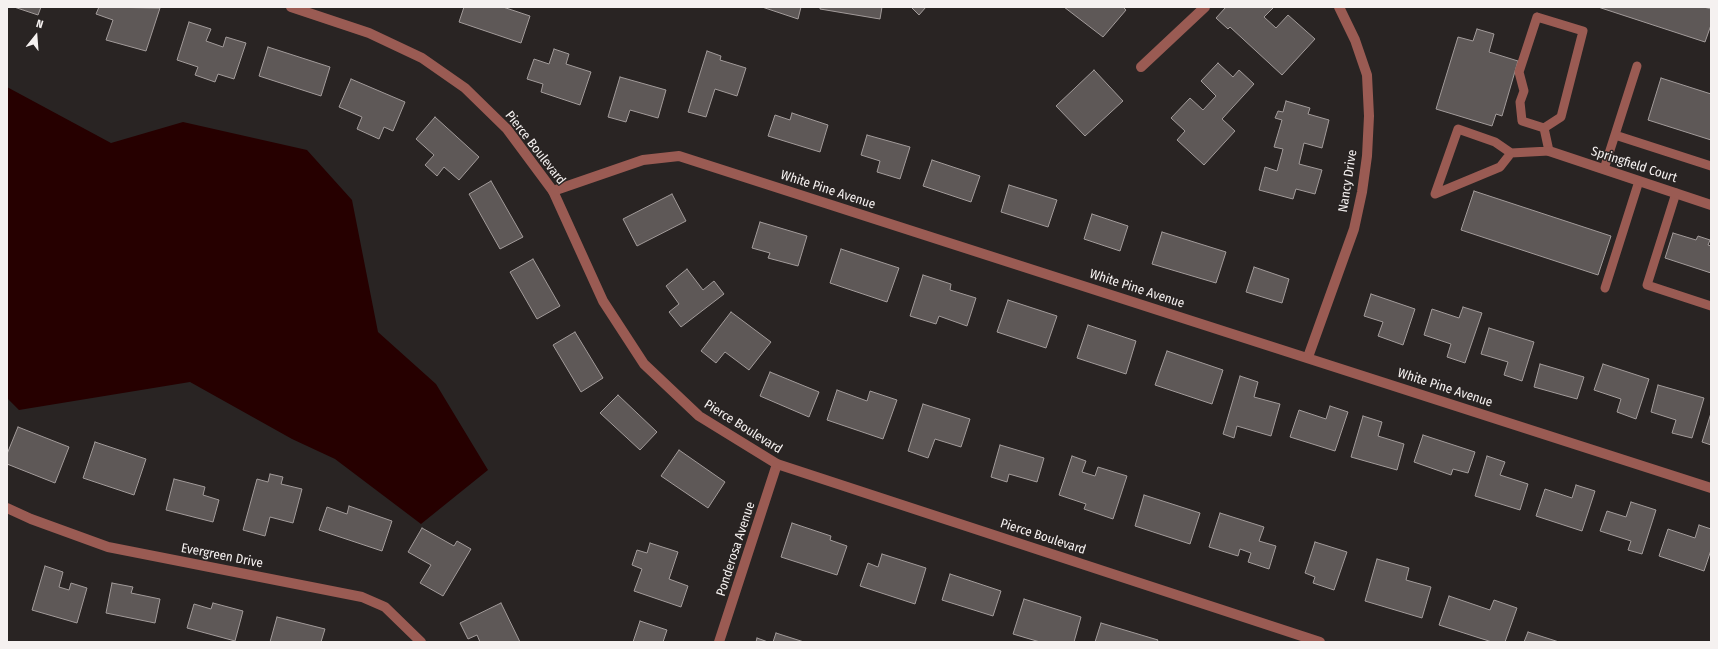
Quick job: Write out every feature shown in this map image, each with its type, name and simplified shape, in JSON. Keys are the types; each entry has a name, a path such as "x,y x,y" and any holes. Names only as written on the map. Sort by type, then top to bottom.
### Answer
{"street":[{"name":"Pierce Boulevard","path":"291,7 369,33 422,58 465,88 507,129 553,192 603,301 644,364 699,416 777,464 1320,642"},
{"path":"1141,67 1205,7"},
{"name":"Nancy Drive","path":"1308,357 1354,229 1362,192 1366,156 1369,116 1367,75 1355,40 1339,7"},
{"name":"Springfield Court","path":"1549,151 1711,204"},
{"name":"White Pine Avenue","path":"553,192 644,160 679,156 1308,357 1711,488"},
{"name":"Ponderosa Avenue","path":"720,642 777,464"},
{"name":"Evergreen Drive","path":"7,508 32,519 108,547 362,596 385,607 421,642"}],"lane":[{"path":"1537,17 1583,32 1561,118 1544,128 1522,121 1520,102 1524,91 1519,72 1537,17"},
{"path":"1604,169 1637,66"},
{"path":"1511,153 1500,167 1435,194 1458,129 1495,142 1511,153 1549,151 1544,128"},
{"path":"1615,135 1711,166"},
{"path":"1605,288 1639,181"},
{"path":"1676,193 1647,285 1711,306"}],"shaded area":[{"path":"7,87 111,143 183,122 307,150 352,200 378,332 436,384 488,470 421,524 335,459 292,439 190,382 19,410 7,398"}],"building":[{"path":"14,7 41,7 38,15"},
{"path":"99,7 160,8 146,51 106,40 113,20 96,14"},
{"path":"464,7 503,7 530,16 521,43 459,22"},
{"path":"762,7 801,7 798,19"},
{"path":"820,7 882,7 880,19 820,9"},
{"path":"911,7 926,7 919,15"},
{"path":"1064,7 1123,7 1126,10 1103,37"},
{"path":"1226,7 1274,7 1264,17 1276,28 1288,15 1315,39 1282,75 1230,27 1228,29 1216,18"},
{"path":"1598,7 1704,7 1711,9 1711,25 1705,42"},
{"path":"189,22 211,29 206,41 223,47 226,37 246,43 234,79 218,74 215,82 195,75 198,67 177,60"},
{"path":"1477,29 1494,34 1489,52 1518,61 1502,116 1496,114 1492,126 1436,109 1458,37 1473,41"},
{"path":"268,47 330,67 321,96 259,76"},
{"path":"554,49 569,54 566,64 591,72 580,105 541,92 543,84 527,79 534,59 549,64"},
{"path":"707,51 721,56 720,60 746,68 737,96 715,89 706,117 688,112"},
{"path":"1218,63 1233,77 1239,70 1254,84 1222,119 1235,131 1204,165 1177,140 1185,131 1171,118 1190,98 1203,110 1216,96 1201,81"},
{"path":"1094,70 1123,101 1085,136 1056,106"},
{"path":"620,77 666,90 658,118 630,110 626,122 608,117"},
{"path":"1661,78 1711,94 1711,140 1648,120"},
{"path":"351,79 405,102 393,131 384,127 379,139 357,129 362,117 339,107"},
{"path":"1286,101 1310,108 1308,114 1329,120 1322,148 1304,143 1299,164 1322,170 1315,194 1296,189 1293,199 1259,190 1265,167 1277,171 1283,149 1274,147 1282,120 1275,118 1278,111 1283,112"},
{"path":"792,113 828,125 820,152 768,136 775,115 790,120"},
{"path":"435,117 479,157 459,180 444,167 437,176 425,165 434,155 416,139"},
{"path":"867,135 910,147 900,179 877,172 880,161 861,155"},
{"path":"932,160 980,176 971,202 923,186"},
{"path":"491,181 523,237 500,249 469,194"},
{"path":"1009,185 1057,200 1048,227 1001,212"},
{"path":"1474,191 1611,236 1598,275 1461,230"},
{"path":"672,194 686,221 637,246 623,219"},
{"path":"1092,214 1128,226 1120,251 1084,239"},
{"path":"760,222 807,236 798,266 768,258 770,253 752,248"},
{"path":"1162,232 1226,252 1216,283 1152,264"},
{"path":"1673,233 1696,240 1698,236 1710,240 1708,245 1711,246 1711,273 1665,258"},
{"path":"841,249 899,268 887,302 830,283"},
{"path":"533,259 560,306 537,319 510,272"},
{"path":"1254,267 1289,279 1282,303 1246,292"},
{"path":"687,269 703,290 714,281 724,294 681,327 669,312 679,304 666,286"},
{"path":"923,275 951,284 950,290 976,298 967,326 939,316 936,324 910,316"},
{"path":"1371,294 1415,309 1403,345 1378,336 1383,322 1364,316"},
{"path":"1008,300 1057,316 1046,348 997,332"},
{"path":"1463,307 1482,313 1465,363 1447,357 1451,344 1424,335 1432,309 1459,318"},
{"path":"731,312 771,342 749,370 725,352 716,363 701,351"},
{"path":"1088,325 1136,341 1126,374 1077,358"},
{"path":"1489,328 1534,342 1522,381 1504,375 1508,362 1481,354"},
{"path":"575,332 603,378 581,392 553,345"},
{"path":"1167,351 1223,370 1212,404 1155,385"},
{"path":"1540,364 1584,377 1577,399 1534,387"},
{"path":"1603,364 1649,379 1636,419 1617,412 1621,399 1594,390"},
{"path":"770,372 819,392 809,417 760,396"},
{"path":"1240,376 1258,382 1254,397 1280,404 1271,436 1237,426 1234,438 1223,434"},
{"path":"1658,385 1704,398 1692,438 1672,433 1676,420 1651,412"},
{"path":"837,390 867,401 870,391 897,400 883,439 827,420"},
{"path":"618,395 657,432 640,450 600,413"},
{"path":"923,404 970,419 961,447 935,439 928,458 908,451"},
{"path":"1330,406 1348,412 1335,451 1290,437 1299,410 1326,419"},
{"path":"1711,413 1711,445 1702,442"},
{"path":"1363,416 1382,422 1378,436 1404,444 1397,470 1351,457"},
{"path":"18,427 69,447 55,483 7,464 7,454"},
{"path":"1423,435 1475,452 1468,473 1453,469 1451,475 1414,462"},
{"path":"95,442 146,459 134,495 83,478"},
{"path":"1000,445 1044,458 1037,482 1009,474 1007,482 991,477"},
{"path":"679,450 725,482 708,508 661,476"},
{"path":"1072,456 1086,461 1082,472 1095,476 1098,467 1127,476 1113,519 1084,509 1086,504 1059,495"},
{"path":"1487,456 1505,462 1500,475 1528,484 1520,510 1475,496"},
{"path":"270,474 283,477 281,484 302,489 293,523 270,517 265,536 243,530 257,479 268,482"},
{"path":"174,479 205,487 203,495 219,500 213,522 166,510"},
{"path":"1576,485 1595,491 1582,531 1536,516 1545,489 1572,498"},
{"path":"1144,495 1200,513 1190,544 1135,526"},
{"path":"1631,502 1656,510 1642,554 1628,550 1631,541 1600,531 1607,511 1626,517"},
{"path":"349,506 392,521 382,551 319,530 327,507 347,514"},
{"path":"1220,513 1264,527 1259,541 1276,546 1269,569 1248,562 1251,553 1240,549 1238,556 1209,547"},
{"path":"792,523 831,536 830,540 847,546 837,575 781,557"},
{"path":"1699,525 1711,529 1711,550 1704,571 1659,556 1668,529 1695,538"},
{"path":"422,528 454,546 457,541 471,549 443,596 420,583 431,565 408,552"},
{"path":"1315,542 1347,552 1334,590 1313,583 1315,577 1305,573"},
{"path":"650,543 678,552 669,579 688,586 681,607 634,591 642,569 632,565 637,550 647,553"},
{"path":"882,554 926,568 915,604 860,586 868,563 878,567"},
{"path":"1377,559 1409,568 1406,580 1431,587 1422,618 1365,601"},
{"path":"45,566 63,572 59,587 69,590 71,583 87,588 77,623 32,610"},
{"path":"950,574 1001,591 993,616 942,600"},
{"path":"112,583 133,587 131,593 160,599 155,623 106,613"},
{"path":"1449,596 1490,610 1494,600 1517,608 1505,642 1492,642 1439,625"},
{"path":"1024,599 1081,617 1074,642 1040,642 1013,634"},
{"path":"213,603 243,611 235,641 187,628 194,604 211,609"},
{"path":"501,603 520,642 480,642 477,635 468,639 460,623"},
{"path":"277,617 325,629 321,642 270,642"},
{"path":"640,621 667,630 663,642 633,642"},
{"path":"1101,623 1158,640 1157,642 1095,642"},
{"path":"1528,632 1559,642 1524,642"},
{"path":"776,633 804,642 773,642"},
{"path":"757,638 768,642 756,642"}]}
